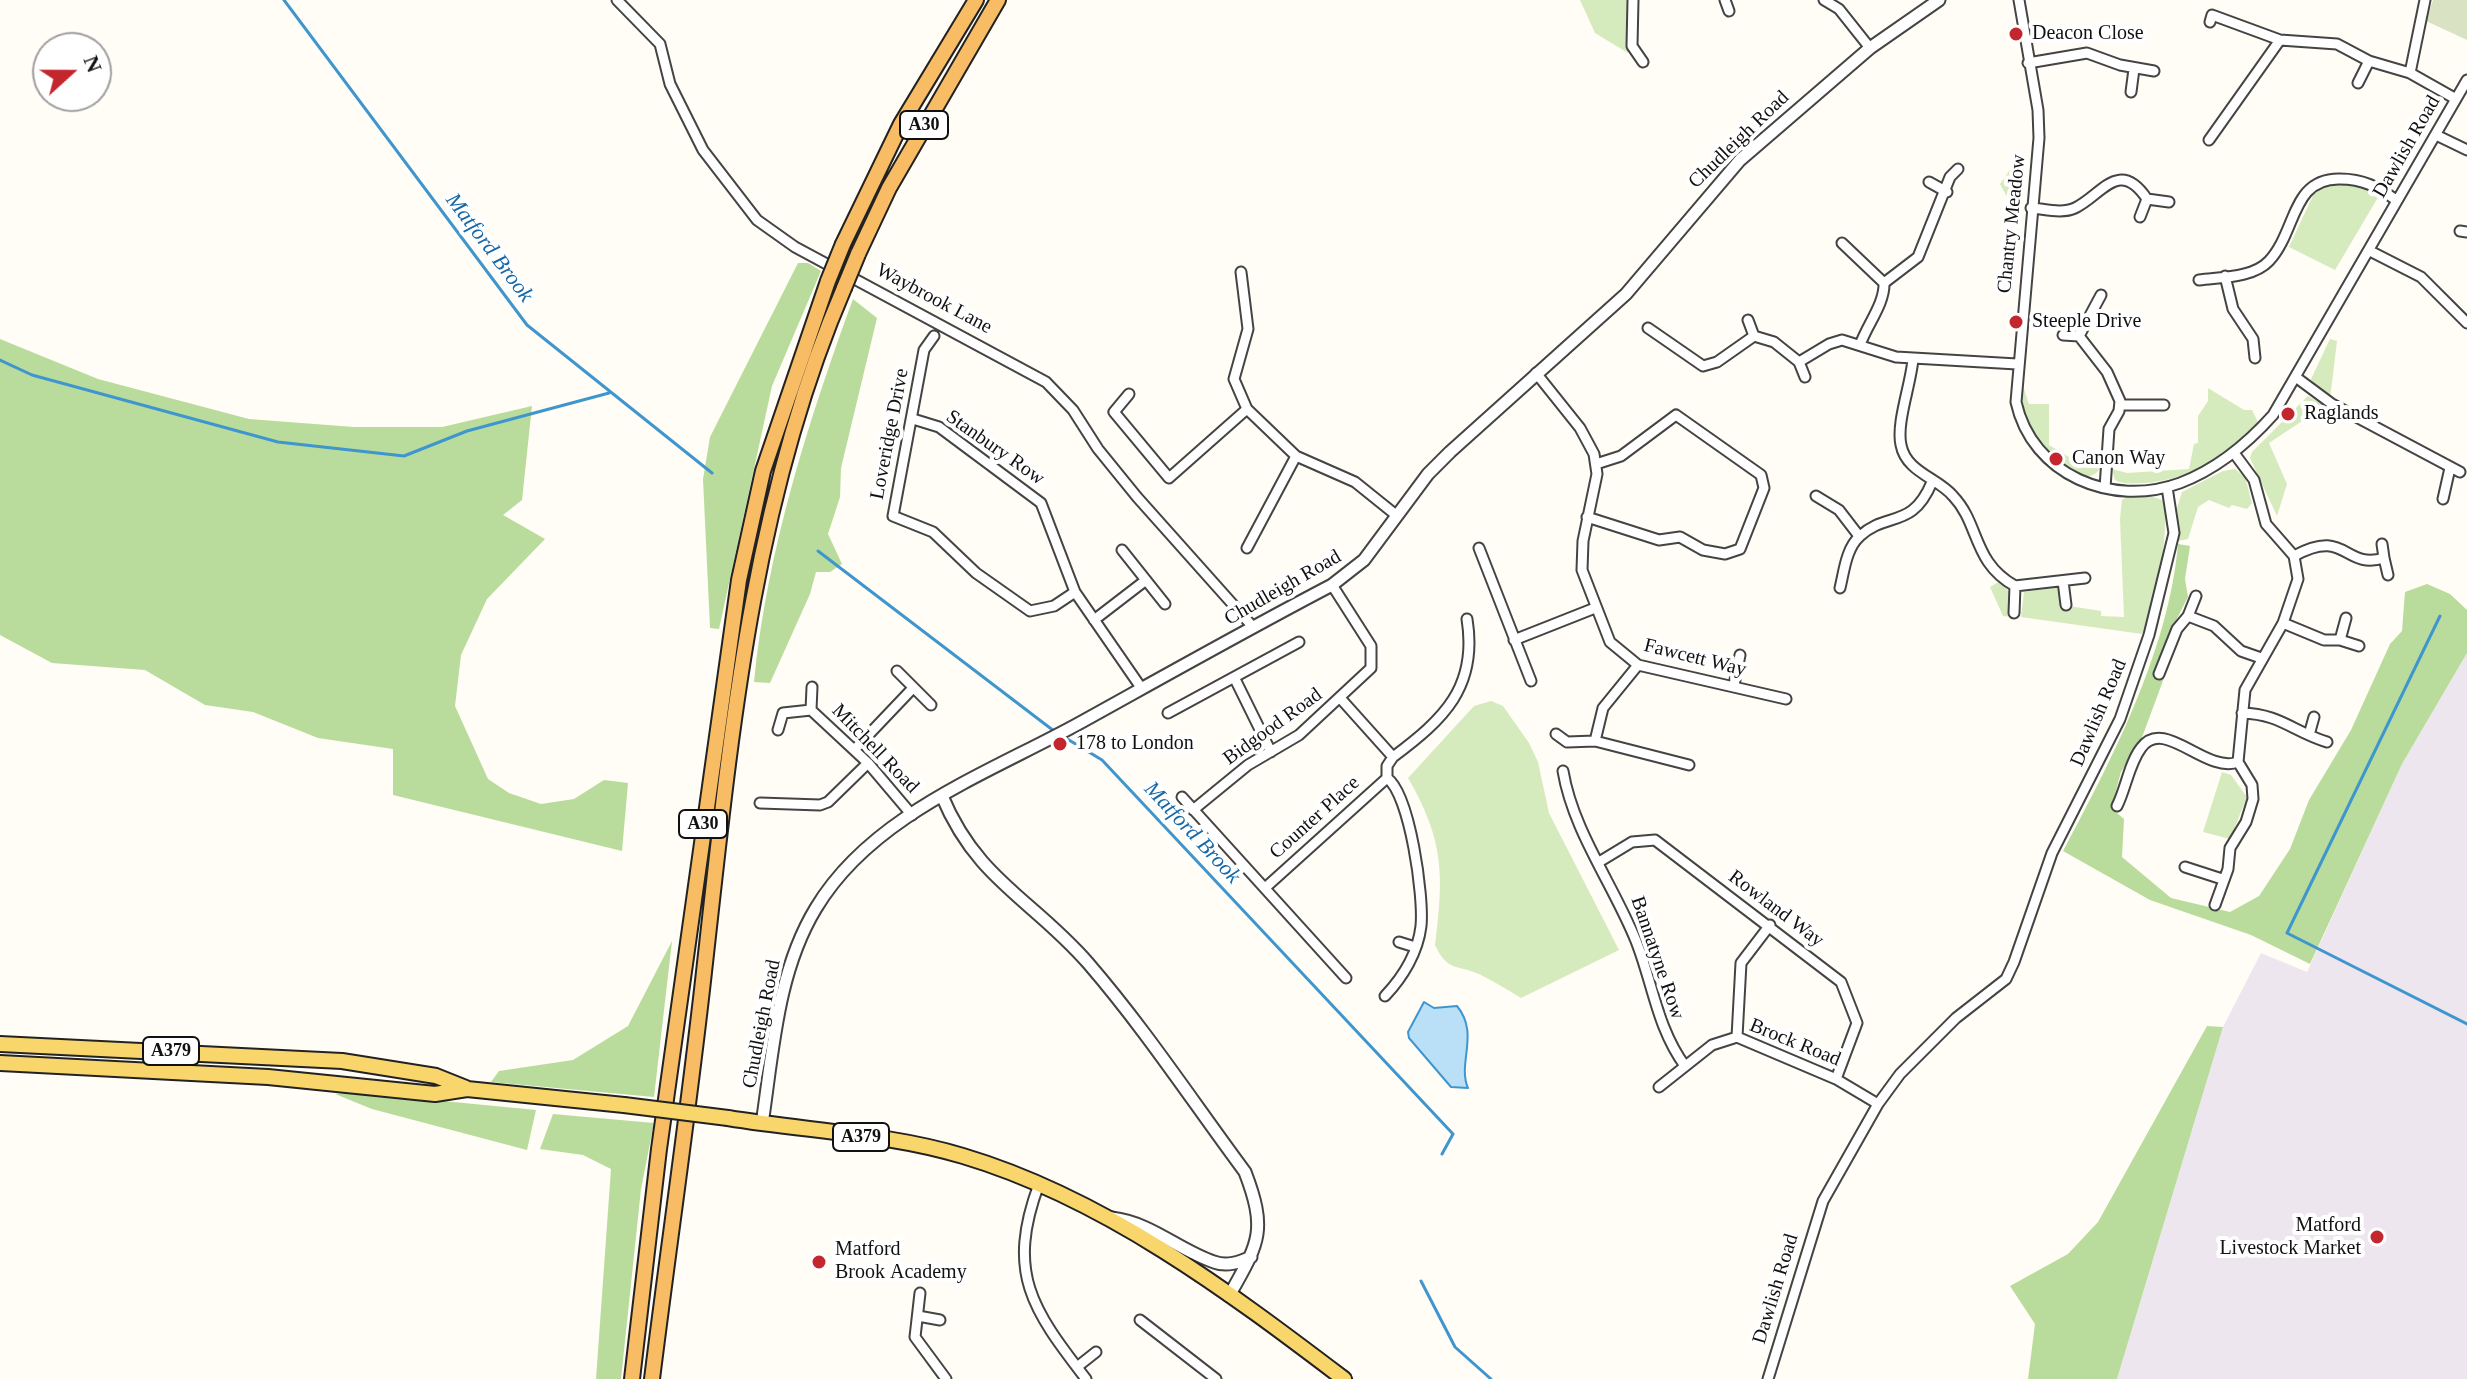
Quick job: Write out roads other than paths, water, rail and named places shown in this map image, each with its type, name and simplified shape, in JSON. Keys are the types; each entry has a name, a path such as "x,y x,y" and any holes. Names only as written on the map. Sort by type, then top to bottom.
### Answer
{"highway":[{"name":"A30","path":"632,1379 659,1149 739,580 763,471 843,244 901,124 976,0"},
{"name":"A30","path":"652,1379 723,805 752,608 796,421 844,288 889,188 998,0"}],"main road":[{"name":"A379","path":"0,1044 342,1061 436,1076 467,1089"},
{"name":"A379","path":"0,1063 268,1077 435,1094 467,1089 728,1118 960,1155 1039,1184 1103,1216 1229,1296 1344,1379"}],"street":[{"name":"Waybrook Lane","path":"617,0 660,44 670,84 703,150 757,220 795,247 1046,382 1073,410 1098,449 1137,497 1253,627"},
{"path":"1633,0 1632,46 1643,62"},
{"path":"1725,0 1729,11"},
{"path":"1824,0 1839,9 1870,48"},
{"name":"Chudleigh Road","path":"762,1124 781,997 806,925 847,868 912,815 942,796 1332,585 1364,560 1396,515 1450,452 1626,294 1740,160 1870,48 1939,0"},
{"name":"Chantry Meadow","path":"2019,0 2039,129 2016,402 2030,438 2049,462 2068,476 2105,488 2167,487"},
{"path":"2410,73 2425,0"},
{"path":"2210,22 2212,15 2280,40 2337,44 2369,61 2410,73 2456,99"},
{"path":"2209,140 2280,40"},
{"path":"2028,63 2087,53 2134,69 2154,71"},
{"path":"2358,83 2369,61"},
{"path":"2131,92 2134,69"},
{"name":"Dawlish Road","path":"1768,1379 1823,1201 1878,1104 1915,1059 1956,1018 1994,991 2010,971 2052,853 2120,719 2149,635 2174,533 2167,487 2199,474 2234,453 2273,415 2467,80"},
{"path":"2436,135 2467,150"},
{"path":"1860,345 1866,326 1881,301 1884,283 1918,257 1947,192 1950,177 1958,169"},
{"path":"2199,280 2249,273 2269,261 2308,189 2319,180 2360,180 2396,200"},
{"path":"2031,208 2058,211 2077,207 2112,181 2136,185 2147,199 2169,202"},
{"path":"1929,182 1947,192"},
{"path":"2140,217 2147,199"},
{"path":"1842,243 1884,283"},
{"path":"2370,251 2421,277 2467,323"},
{"path":"1241,272 1248,339 1234,379 1247,409 1296,456 1355,482 1396,515"},
{"path":"2225,276 2233,309 2253,339 2255,358"},
{"path":"2079,336 2101,295"},
{"path":"1748,320 1754,336"},
{"path":"1648,328 1703,366 1717,362 1754,336"},
{"path":"2063,335 2079,336 2107,372 2120,405 2109,429 2105,488"},
{"name":"Loveridge Drive","path":"934,336 924,350 893,516 933,532 976,573 1030,611 1054,606 1075,592"},
{"path":"1754,336 1774,342 1799,362 1805,377"},
{"path":"1799,362 1834,341 1913,359 2017,364"},
{"path":"1913,359 1900,445 1909,461 1953,496 1986,560 2015,586 2085,578"},
{"path":"1536,373 1590,442 1596,464 1621,456 1676,415 1761,475 1764,488 1740,549 1725,554 1703,550 1680,537 1659,540 1587,517"},
{"path":"2297,378 2332,404 2460,472"},
{"path":"1129,394 1114,412 1169,478 1247,409"},
{"path":"2120,405 2164,405"},
{"name":"Stanbury Row","path":"913,419 939,427 1041,503 1075,592 1142,689"},
{"path":"2215,905 2228,869 2232,843 2246,822 2253,799 2252,785 2238,762 2242,713 2249,679 2283,623 2298,579 2294,556 2266,524 2254,480 2234,453"},
{"path":"1247,548 1296,456"},
{"name":"Fawcett Way","path":"1596,464 1582,570 1610,642 1638,665 1786,699"},
{"path":"2443,499 2450,468"},
{"path":"1840,588 1849,552 1859,536 1916,508 1932,482"},
{"path":"1816,496 1839,510 1859,536"},
{"path":"2294,556 2324,543 2366,560 2384,558"},
{"path":"2382,544 2388,575"},
{"path":"1479,548 1531,681"},
{"path":"1122,550 1165,604"},
{"path":"1094,620 1146,580"},
{"path":"2063,581 2066,605"},
{"name":"Bidgood Road","path":"1193,810 1299,735 1365,676 1373,656 1363,631 1332,585"},
{"path":"2014,613 2015,586"},
{"path":"2159,674 2177,629 2188,616 2196,596"},
{"path":"1514,640 1595,608"},
{"path":"2188,616 2214,626 2241,651 2261,658"},
{"path":"2340,640 2346,618"},
{"path":"1341,699 1393,757 1431,726 1458,693 1469,661 1467,619"},
{"path":"2283,623 2324,640 2340,640 2359,646"},
{"path":"1168,713 1299,642"},
{"path":"1734,685 1740,655"},
{"path":"1595,741 1603,708 1638,665"},
{"path":"897,671 931,705"},
{"path":"1235,679 1271,752"},
{"name":"Mitchell Road","path":"811,710 812,687"},
{"path":"855,749 913,688"},
{"name":"Mitchell Road","path":"778,730 783,713 811,710 855,749 912,815"},
{"path":"2242,713 2272,714 2287,727 2327,742"},
{"path":"2309,735 2314,717"},
{"path":"1556,734 1567,742 1595,741 1689,765"},
{"path":"2117,806 2140,748 2160,738 2179,743 2214,763 2238,762"},
{"name":"Counter Place","path":"1265,888 1387,778 1387,766 1393,757"},
{"path":"760,803 820,805 828,802 868,763"},
{"name":"Bannatyne Row","path":"1563,771 1568,799 1638,946 1669,1044 1685,1066"},
{"path":"1385,996 1398,982 1415,947 1421,926 1419,882 1400,794 1387,778"},
{"path":"2126,787 2139,793"},
{"path":"942,796 964,842 987,871 1062,936 1110,989 1245,1172 1258,1214 1252,1256 1229,1296"},
{"path":"1182,797 1346,978"},
{"name":"Rowland Way","path":"1599,862 1632,842 1655,840 1841,982 1857,1023 1836,1079"},
{"path":"2185,867 2222,879"},
{"path":"1737,1037 1741,963 1770,925"},
{"path":"1399,942 1415,947"},
{"name":"Brock Road","path":"1659,1087 1712,1045 1737,1037 1836,1079 1878,1104"},
{"path":"1039,1184 1024,1231 1033,1304 1086,1379"},
{"path":"1103,1216 1136,1221 1214,1262 1231,1264 1252,1256"},
{"path":"920,1293 915,1337 946,1379"},
{"path":"918,1316 940,1320"},
{"path":"1140,1320 1216,1379"},
{"path":"1077,1367 1096,1352"}],"water":[{"path":"1424,1002 1434,1008 1457,1006 1464,1017 1468,1038 1465,1078 1468,1088 1451,1087 1409,1038 1408,1032"}],"waterway":[{"name":"Matford Brook","path":"284,0 527,325 712,473"},
{"path":"0,360 32,375 278,442 404,456 467,431 609,393"},
{"name":"Matford Brook","path":"818,551 1054,731"},
{"path":"2440,616 2287,933 2467,1024"},
{"name":"Matford Brook","path":"1064,737 1102,760 1453,1134 1442,1154"},
{"name":"Matford Brook","path":"1421,1281 1455,1347 1491,1379"}],"place":[{"name":"Deacon Close","path":"2016,34"},
{"name":"Steeple Drive","path":"2016,322"},
{"name":"Raglands","path":"2288,414"},
{"name":"Canon Way","path":"2056,459"},
{"name":"178 to London","path":"1060,744"},
{"name":"Matford Livestock Market","path":"2377,1237"},
{"name":"Matford Brook Academy","path":"819,1262"}]}
